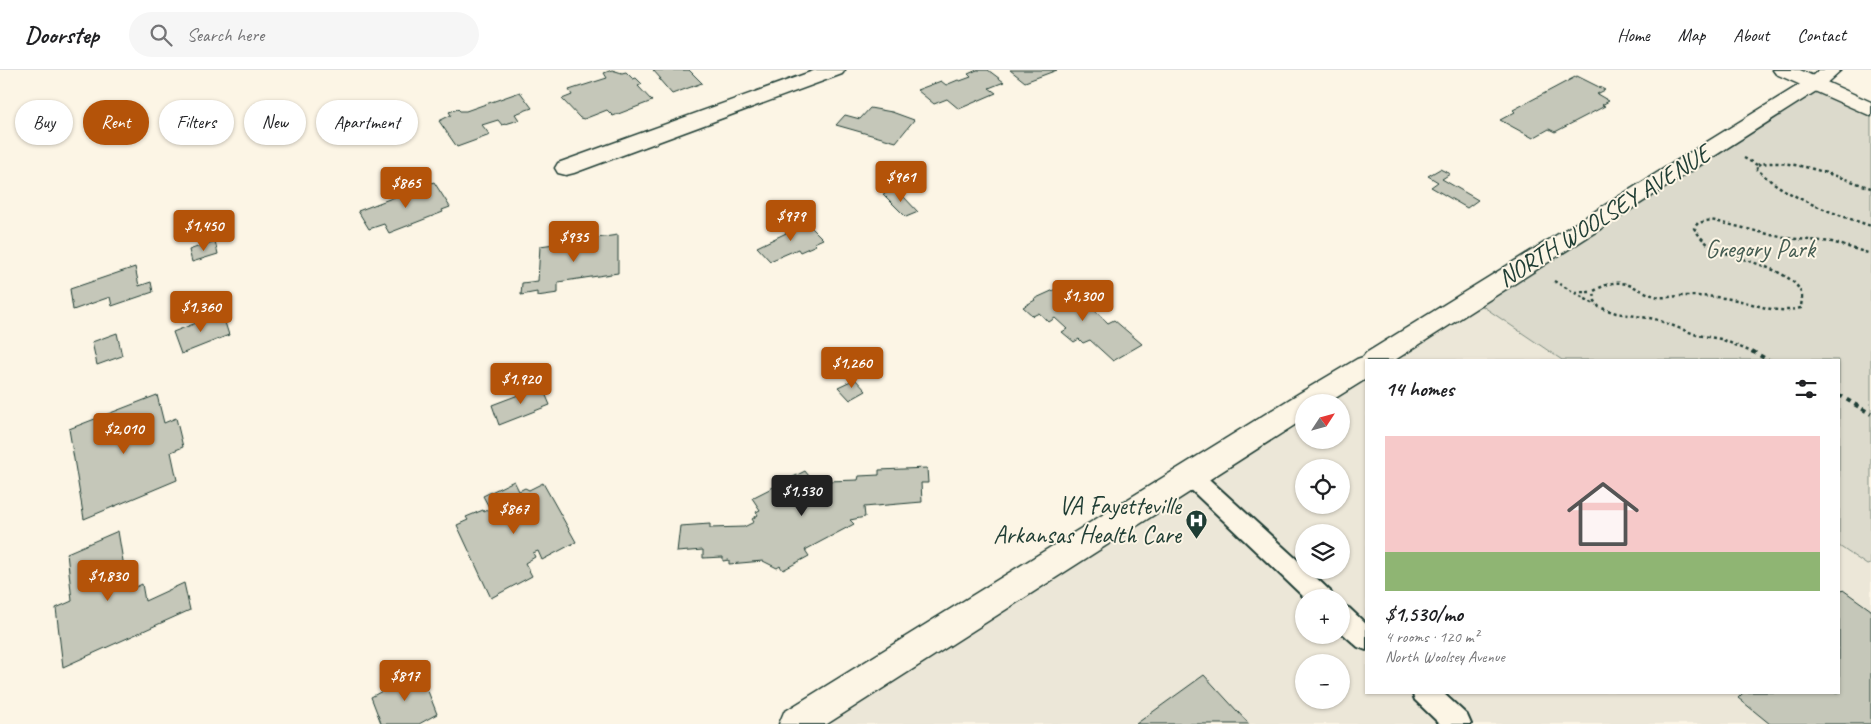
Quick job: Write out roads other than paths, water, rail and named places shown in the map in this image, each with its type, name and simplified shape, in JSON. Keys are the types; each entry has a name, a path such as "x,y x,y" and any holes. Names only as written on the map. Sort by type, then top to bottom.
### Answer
{"street":[{"path":"566,168 835,70"},
{"path":"1783,70 1823,77 1871,110"},
{"name":"NORTH WOOLSEY AVENUE","path":"1378,359 1823,77"},
{"path":"1321,394 1365,367"},
{"path":"796,724 1295,411"}],"lane":[{"path":"1191,476 1312,589"},
{"path":"1350,624 1365,638"},
{"path":"1426,694 1458,724"}],"place":[{"name":"VA Fayetteville Arkansas Health Care","path":"1197,539"}],"park label":[{"name":"Gregory Park","path":"1760,249"}]}
